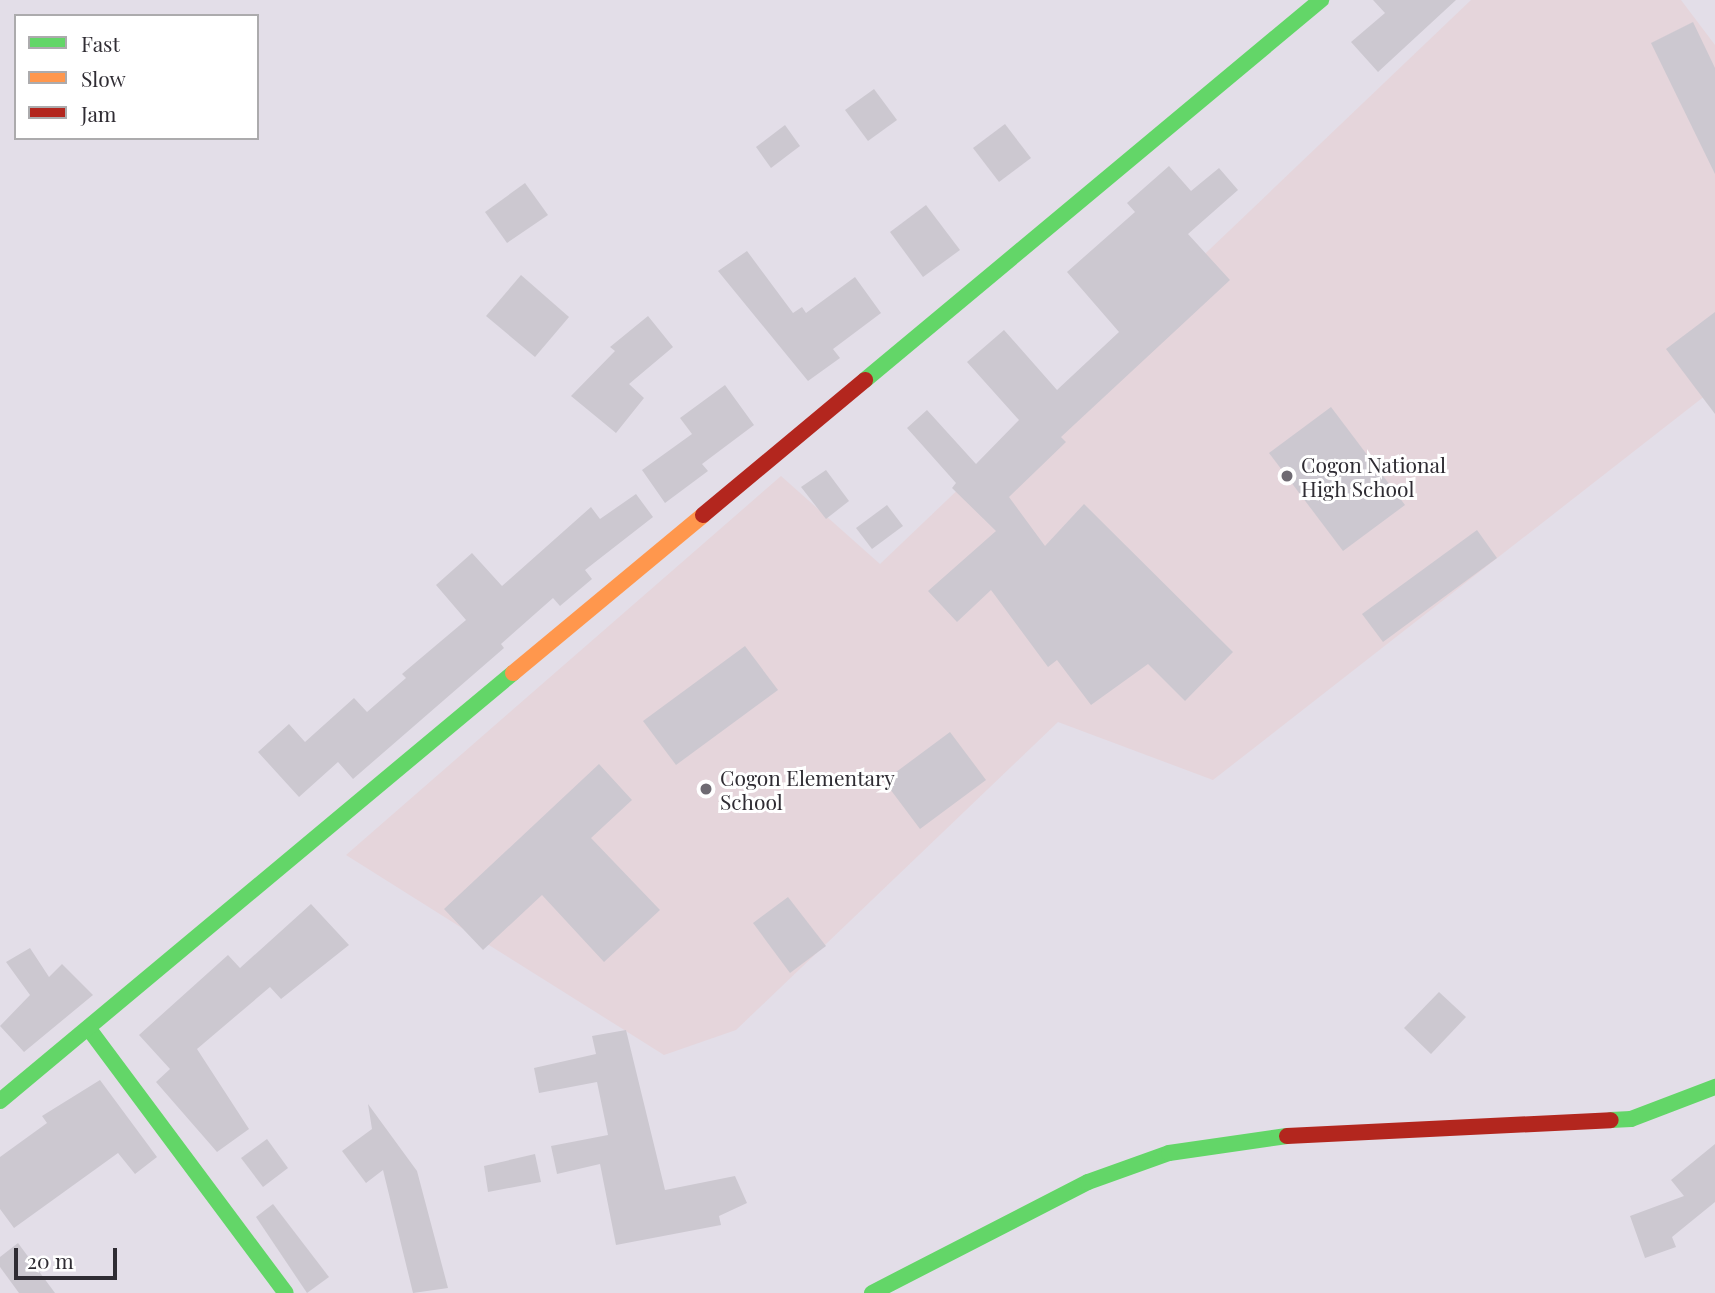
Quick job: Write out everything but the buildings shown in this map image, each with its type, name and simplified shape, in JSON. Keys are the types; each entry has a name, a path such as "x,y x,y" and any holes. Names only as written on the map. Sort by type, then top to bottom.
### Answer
{"street":[{"path":"0,1101 1321,0"},
{"path":"89,1029 286,1293"},
{"path":"872,1293 1088,1182 1169,1153 1291,1135 1631,1119 1715,1087"}],"shaded area":[{"name":"Cogon National High School","path":"1471,0 1681,0 1715,45 1715,388 1213,780 1058,722 736,1030 664,1055 346,855 781,476 880,564"}],"traffic: fast":[{"path":"865,380 1321,0"},
{"path":"0,1101 513,673"},
{"path":"89,1029 286,1293"},
{"path":"1611,1120 1631,1119 1715,1087"},
{"path":"872,1293 1088,1182 1169,1153 1287,1136"}],"traffic: slow":[{"path":"513,673 703,515"}],"traffic: jam":[{"path":"703,515 865,380"},
{"path":"1287,1136 1611,1120"}],"place":[{"name":"Cogon National High School","path":"1287,476"},
{"name":"Cogon Elementary School","path":"706,789"}]}
